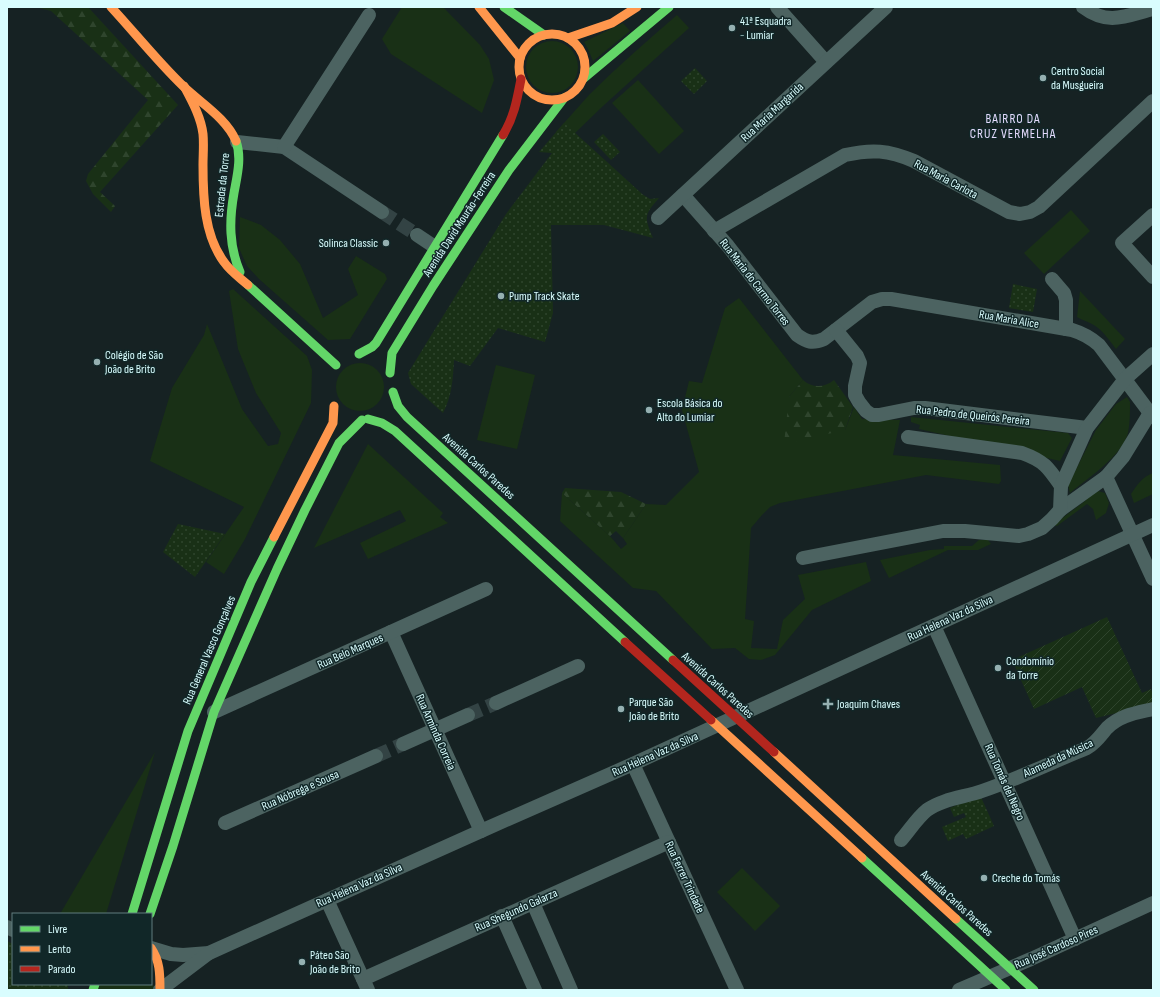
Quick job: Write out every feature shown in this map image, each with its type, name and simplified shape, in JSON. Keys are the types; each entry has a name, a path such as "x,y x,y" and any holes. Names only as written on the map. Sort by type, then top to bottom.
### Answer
{"street":[{"name":"Estrada da Torre","path":"111,7 184,86 230,130 237,142 239,162 231,207 230,238 233,257 244,281"},
{"path":"479,7 520,58"},
{"path":"504,7 544,35"},
{"path":"568,38 612,23 637,7"},
{"path":"584,78 668,7"},
{"path":"778,7 826,62"},
{"name":"Rua Maria Margarida","path":"658,218 886,7"},
{"path":"1083,7 1092,14 1107,18 1120,18 1153,9"},
{"path":"284,147 369,15"},
{"path":"544,35 560,35 568,38 576,43 585,60 586,69 580,87 564,98 554,100 544,99 534,95 521,79 519,68 520,58 525,48 533,40 544,35"},
{"name":"Avenida David Mourão-Ferreira","path":"371,356 355,355 372,347 376,343 508,127 514,113 521,79"},
{"name":"Estrada da Torre","path":"184,86 197,112 203,135 206,216 212,239 223,260 233,273 244,281 336,365"},
{"name":"Avenida David Mourão-Ferreira","path":"392,382 392,353 433,286 509,170 564,98"},
{"name":"Rua Maria Carlota","path":"714,231 846,155 862,151 878,151 897,154 914,161 1009,212 1020,214 1030,212 1066,182 1153,102"},
{"path":"237,142 284,147 382,212"},
{"name":"Rua Maria do Carmo Torres","path":"683,195 728,246 797,335 806,341 817,342 824,340 836,330"},
{"path":"1153,215 1122,243 1153,277"},
{"path":"417,235 435,247"},
{"path":"1052,279 1064,293 1066,300 1066,329"},
{"name":"Rua Maria Alice","path":"836,330 872,302 882,299 891,299 1081,332 1099,345 1152,415"},
{"name":"Rua Pedro de Queirós Pereira","path":"836,330 857,356 860,363 855,386 856,395 866,411 872,415 914,408 925,408 1087,428"},
{"path":"1060,510 1061,486 1087,428 1125,379 1153,354"},
{"name":"Avenida Carlos Paredes","path":"382,363 392,382 398,406 407,417 1034,990"},
{"path":"388,404 392,382"},
{"name":"Rua General Vasco Gonçalves","path":"132,913 188,732 250,582 333,423 332,403 346,416 365,419"},
{"path":"150,913 214,712 277,569 339,443 365,419 380,413"},
{"path":"803,558 943,531 965,531 1019,536 1028,534 1042,528 1060,510 1106,477 1123,457 1152,415"},
{"path":"365,419 382,423 395,431 1006,990"},
{"path":"908,437 1022,453 1036,458 1049,468 1061,486"},
{"path":"1106,477 1153,579"},
{"name":"Rua Helena Vaz da Silva","path":"152,948 183,956 209,953 717,726 1153,525"},
{"name":"Rua Belo Marques","path":"214,712 486,589"},
{"name":"Rua Tomás del Negro","path":"934,626 1006,782 1075,939"},
{"name":"Rua Arminda Correia","path":"391,632 480,831"},
{"path":"496,703 578,666"},
{"name":"Alameda da Música","path":"901,840 927,810 936,805 1006,782 1092,745 1099,739 1107,728 1119,718 1153,709"},
{"path":"403,744 468,715"},
{"name":"Rua Nóbrega e Sousa","path":"224,823 376,756"},
{"name":"Rua Ferrer Trindade","path":"633,764 737,990"},
{"name":"Rua Shegundo Galarza","path":"327,900 365,984 502,916 669,842"},
{"path":"532,903 571,990"},
{"name":"Rua José Cardoso Pires","path":"959,990 1153,903"},
{"path":"502,916 535,990"},
{"path":"152,950 160,966 160,990"},
{"path":"160,990 209,953"}],"green space":[{"path":"36,7 88,7 178,105 100,192 115,206 111,212 93,194 86,181 88,174 148,100 51,11"},
{"path":"402,7 443,7 480,45 489,59 494,80 482,113 391,54 382,39"},
{"path":"677,15 689,28 575,133 642,194 556,132 589,95 632,54"},
{"path":"623,23 630,31 593,61 584,42"},
{"path":"552,41 566,45 574,53 578,67 574,81 566,89 552,93 538,89 530,81 526,67 530,53 538,45"},
{"path":"695,68 707,81 694,94 681,81"},
{"path":"638,80 684,131 659,154 612,103"},
{"path":"564,123 642,194 650,199 659,198 650,208 647,216 648,225 653,238 604,225 551,225 553,313 545,342 498,328 470,366 454,360 450,394 443,413 411,384 408,373 506,214 552,153 539,152"},
{"path":"603,134 620,152 611,160 594,142"},
{"path":"1071,210 1090,231 1044,274 1024,253"},
{"path":"240,217 261,225 280,240 300,264 323,318 358,295 348,269 356,256 385,274 387,279 350,339 328,340 259,279 247,266 239,248"},
{"path":"1013,284 1037,289 1033,312 1009,308"},
{"path":"233,289 307,356 312,370 311,403 245,539 224,574 206,562 244,507 150,461 172,388 204,335 207,324 242,409 268,446 278,444 281,433 256,393 238,349 229,291"},
{"path":"1080,291 1125,339 1116,349 1099,328 1077,317"},
{"path":"739,298 803,380 789,397 845,430 854,407 862,419 900,420 893,455 1000,465 1001,481 999,484 926,475 780,503 770,507 751,528 745,619 754,621 751,648 777,649 783,620 805,599 798,575 866,562 871,581 812,610 775,655 761,660 749,659 735,648 712,649 656,591 633,588 560,521 562,493 610,536 621,549 627,544 623,538 646,504 666,505 699,472 682,410 689,381 702,383 725,308"},
{"path":"355,363 365,363 377,370 384,382 384,392 377,404 365,411 355,411 347,407 340,400 336,392 336,382 340,374 347,367"},
{"path":"496,365 535,375 517,449 477,440"},
{"path":"803,380 814,386 822,386 834,380 853,407 845,430 784,444 789,397"},
{"path":"1127,397 1130,402 1130,418 1125,442 1104,466 1070,493 1068,485 1096,430 1116,404"},
{"path":"911,417 1068,433 1072,438 1060,461 919,429 920,425 911,422"},
{"path":"368,444 443,513 440,517 448,523 368,559 360,543 406,521 400,510 314,548"},
{"path":"1153,473 1153,494 1134,503 1131,494 1143,479"},
{"path":"565,488 621,492 646,504 623,538 616,531 610,536 562,493"},
{"path":"1098,491 1105,493 1109,503 1106,513 1096,520 1093,509 1087,504 1057,526 1053,525 1085,501 1089,495"},
{"path":"178,524 225,534 195,577 163,552"},
{"path":"979,540 988,540 991,544 978,550 948,550 889,578 880,560 930,550 944,549 944,546 972,546"},
{"path":"1107,617 1142,693 1151,689 1153,704 1096,718 1082,687 1034,709 1012,660"},
{"path":"155,752 106,913 61,913"},
{"path":"980,795 994,826 966,839 963,834 948,841 942,827 966,817 964,813 954,817 950,808"},
{"path":"742,868 780,906 755,931 717,892"},
{"path":"7,941 12,944 12,985 68,985 68,990 7,990"},
{"path":"95,985 152,985 160,990 93,990"}],"tunnel":[{"path":"382,212 417,235"},
{"path":"468,715 496,703"},
{"path":"376,756 403,744"}],"traffic: fast":[{"path":"504,7 544,35"},
{"path":"584,78 669,7"},
{"path":"390,373 392,353 433,286 509,170 564,98"},
{"path":"359,354 376,343 503,135"},
{"path":"236,141 239,160 238,174 232,203 231,233 236,262 240,272"},
{"path":"248,285 336,365"},
{"path":"393,392 398,406 407,417 673,660"},
{"path":"368,419 382,423 395,431 625,642"},
{"path":"150,913 173,846 214,712 277,569 305,510 339,443 362,420"},
{"path":"132,913 188,731 251,582 274,537"},
{"path":"862,858 1006,990"},
{"path":"956,919 1034,990"},
{"path":"93,990 95,985"}],"traffic: slow":[{"path":"111,7 174,77 190,93 220,118 232,133 236,141"},
{"path":"479,7 520,58"},
{"path":"568,38 612,23 637,7"},
{"path":"552,34 565,36 575,44 583,54 585,67 583,80 575,90 565,98 552,100 539,98 529,90 521,80 519,67 521,54 529,44 539,36 552,34"},
{"path":"184,86 196,109 202,128 204,203 212,240 227,266 248,285"},
{"path":"274,537 333,423 334,406"},
{"path":"711,720 862,858"},
{"path":"774,752 956,919"},
{"path":"152,950 158,963 160,973 160,990"}],"traffic: jam":[{"path":"503,135 512,115 521,79"},
{"path":"625,642 711,720"},
{"path":"673,660 774,752"}],"place":[{"name":"41ª Esquadra - Lumiar","path":"732,28"},
{"name":"Centro Social da Musgueira","path":"1043,78"},
{"name":"Solinca Classic","path":"386,243"},
{"name":"Pump Track Skate","path":"501,296"},
{"name":"Colégio de São João de Brito","path":"97,362"},
{"name":"Escola Básica do Alto do Lumiar","path":"649,410"},
{"name":"Condomínio da Torre","path":"998,668"},
{"name":"Joaquim Chaves","path":"828,704"},
{"name":"Parque São João de Brito","path":"621,709"},
{"name":"Creche do Tomás","path":"984,878"},
{"name":"Páteo São João de Brito","path":"302,962"}],"district":[{"name":"BAIRRO DA CRUZ VERMELHA","path":"1013,126"}]}
